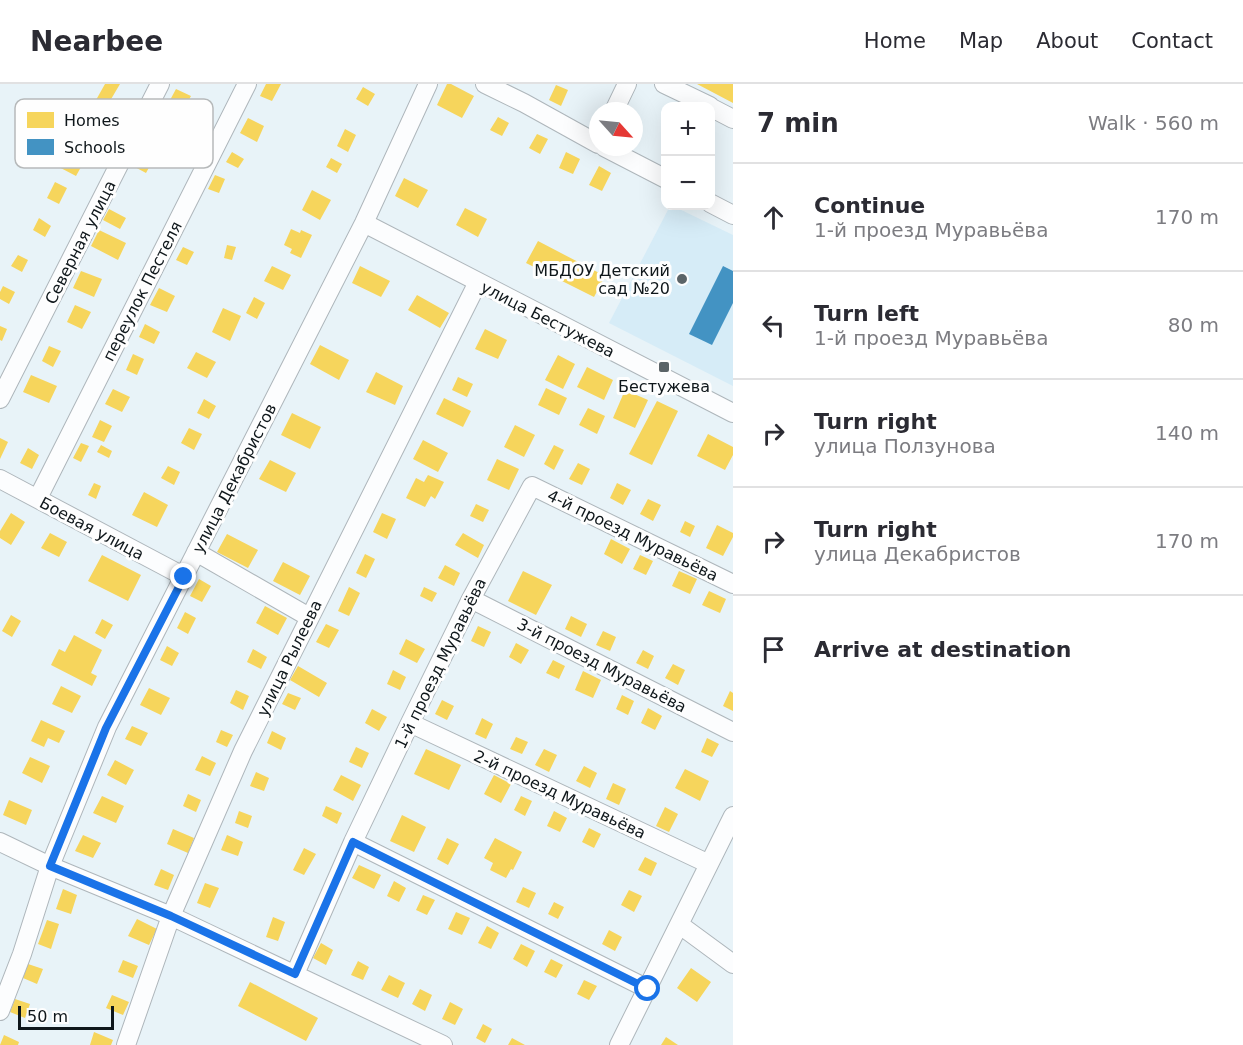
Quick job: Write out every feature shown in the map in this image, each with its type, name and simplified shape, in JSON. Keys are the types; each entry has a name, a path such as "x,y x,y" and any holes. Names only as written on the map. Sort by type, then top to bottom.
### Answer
{"street":[{"name":"Северная улица","path":"152,99 160,84"},
{"name":"переулок Пестеля","path":"213,151 247,84"},
{"path":"485,84 589,139"},
{"path":"618,102 627,84"},
{"path":"664,84 700,102"},
{"name":"улица Декабристов","path":"0,1011 22,954 50,866 106,728 364,223 420,87"},
{"path":"715,110 733,119"},
{"path":"621,156 661,176"},
{"name":"Северная улица","path":"0,399 117,168"},
{"name":"переулок Пестеля","path":"38,498 205,168"},
{"path":"715,205 733,215"},
{"name":"улица Бестужева","path":"364,223 733,413"},
{"name":"улица Рылеева","path":"126,1045 171,916 243,751 478,282"},
{"name":"Боевая улица","path":"0,479 184,577"},
{"name":"4-й проезд Муравьёва","path":"532,486 733,584"},
{"name":"1-й проезд Муравьёва","path":"295,974 353,842 410,723 471,599 532,486"},
{"path":"196,552 309,617"},
{"name":"3-й проезд Муравьёва","path":"471,599 733,732"},
{"name":"2-й проезд Муравьёва","path":"410,723 709,864"},
{"path":"619,1045 733,816"},
{"path":"0,842 50,866 171,916 443,1045"},
{"path":"353,842 648,989"},
{"path":"680,925 733,964"}],"shaded area":[{"name":"МБДОУ Детский сад №20","path":"668,210 681,210 733,235 733,386 609,323"}],"building: Homes":[{"path":"105,84 120,84 111,99 97,99"},
{"path":"266,84 281,84 272,101 260,96"},
{"path":"447,84 474,96 462,118 437,105"},
{"path":"697,84 733,84 733,103"},
{"path":"556,85 568,90 561,106 549,100"},
{"path":"363,87 375,94 368,106 356,99"},
{"path":"176,89 191,96 189,99 171,99"},
{"path":"498,117 509,123 502,136 490,130"},
{"path":"248,118 264,126 257,142 240,133"},
{"path":"345,129 356,135 348,152 337,146"},
{"path":"537,134 548,139 540,154 529,148"},
{"path":"232,152 244,159 238,168 226,162"},
{"path":"566,152 580,159 573,174 559,168"},
{"path":"331,158 342,164 337,173 326,167"},
{"path":"599,166 611,173 602,191 589,185"},
{"path":"61,168 80,168 76,176"},
{"path":"137,168 149,168 146,173"},
{"path":"215,175 225,179 219,193 208,189"},
{"path":"404,178 428,190 418,208 395,196"},
{"path":"55,182 67,188 59,204 47,198"},
{"path":"312,190 331,200 320,220 302,210"},
{"path":"465,208 487,219 478,237 456,225"},
{"path":"109,209 126,218 120,229 103,220"},
{"path":"39,218 51,226 45,237 33,230"},
{"path":"291,229 312,235 301,258 290,253 292,249 284,245"},
{"path":"99,230 126,243 118,260 91,246"},
{"path":"538,241 605,276 594,297 526,263"},
{"path":"227,245 236,247 232,260 224,258"},
{"path":"183,247 194,252 187,265 176,260"},
{"path":"18,255 28,260 22,272 11,266"},
{"path":"272,266 291,275 283,290 264,281"},
{"path":"360,266 390,281 381,297 352,283"},
{"path":"81,271 102,279 94,297 73,288"},
{"path":"3,286 15,292 9,304 0,299"},
{"path":"159,288 175,296 167,312 150,305"},
{"path":"417,295 449,313 440,328 408,310"},
{"path":"254,297 265,303 257,319 246,313"},
{"path":"75,305 91,312 82,329 67,322"},
{"path":"223,308 241,316 230,341 212,332"},
{"path":"145,324 160,332 154,344 139,337"},
{"path":"0,326 7,329 2,341 0,340"},
{"path":"485,329 507,340 498,359 475,349"},
{"path":"320,345 349,360 339,380 310,364"},
{"path":"49,346 61,351 53,367 42,361"},
{"path":"196,352 216,362 207,378 187,368"},
{"path":"133,354 144,359 137,375 126,370"},
{"path":"558,355 575,364 563,389 545,380"},
{"path":"587,367 613,380 604,400 577,387"},
{"path":"376,372 403,386 395,405 366,392"},
{"path":"31,375 57,386 49,403 23,392"},
{"path":"458,377 473,384 467,397 452,390"},
{"path":"546,388 567,398 559,415 538,405"},
{"path":"113,389 130,397 122,412 105,404"},
{"path":"625,390 648,400 635,428 613,418"},
{"path":"444,398 471,411 463,427 436,414"},
{"path":"204,399 216,406 209,419 197,413"},
{"path":"657,401 678,411 652,465 629,454"},
{"path":"588,408 605,416 597,434 579,425"},
{"path":"292,413 321,427 310,449 281,435"},
{"path":"100,420 112,426 104,442 92,437"},
{"path":"515,425 535,435 524,457 504,447"},
{"path":"189,428 202,434 194,450 181,443"},
{"path":"708,434 733,447 733,455 725,470 697,456"},
{"path":"0,438 8,442 0,459"},
{"path":"423,440 448,453 438,472 413,459"},
{"path":"81,443 89,446 81,462 73,458"},
{"path":"101,445 112,451 109,458 97,452"},
{"path":"554,445 564,450 554,470 544,464"},
{"path":"28,448 39,455 32,469 20,463"},
{"path":"497,459 519,469 509,490 487,480"},
{"path":"270,460 296,473 286,492 259,479"},
{"path":"578,463 590,469 582,485 569,479"},
{"path":"168,466 180,472 174,485 161,478"},
{"path":"428,475 444,482 435,499 431,496 425,507 406,498 416,478 424,482"},
{"path":"94,483 101,486 96,499 88,495"},
{"path":"617,483 631,490 623,505 610,498"},
{"path":"144,492 168,505 157,527 132,515"},
{"path":"648,499 661,505 653,521 640,514"},
{"path":"476,504 489,510 483,522 470,516"},
{"path":"11,513 25,522 11,545 0,538 0,531"},
{"path":"382,513 396,519 387,539 373,532"},
{"path":"685,521 695,526 690,537 680,532"},
{"path":"717,525 733,533 723,556 706,548"},
{"path":"50,533 67,542 59,557 41,548"},
{"path":"463,533 484,545 478,558 455,545"},
{"path":"227,534 258,550 248,568 217,552"},
{"path":"611,539 630,549 622,564 604,554"},
{"path":"365,554 375,559 366,578 356,573"},
{"path":"102,555 141,575 128,601 88,581"},
{"path":"640,555 653,561 646,575 633,569"},
{"path":"283,562 310,576 300,595 273,581"},
{"path":"445,565 460,573 454,586 438,578"},
{"path":"523,571 552,585 536,615 508,601"},
{"path":"679,571 697,579 690,594 672,586"},
{"path":"199,579 211,586 202,602 190,596"},
{"path":"349,587 360,593 349,616 338,611"},
{"path":"424,587 437,593 432,602 420,596"},
{"path":"709,591 726,599 720,613 702,605"},
{"path":"265,606 287,618 278,635 256,623"},
{"path":"185,612 196,618 188,634 177,628"},
{"path":"11,615 21,621 12,637 2,631"},
{"path":"571,616 587,624 581,637 565,629"},
{"path":"102,619 113,625 105,639 95,633"},
{"path":"326,624 339,630 329,648 316,642"},
{"path":"478,626 491,632 484,647 471,641"},
{"path":"603,631 616,637 610,651 596,645"},
{"path":"74,635 102,650 91,673 97,676 92,686 51,665 59,649 65,652"},
{"path":"406,639 425,649 417,663 399,654"},
{"path":"516,643 529,650 521,664 509,657"},
{"path":"167,646 179,653 172,666 160,660"},
{"path":"253,649 267,657 261,669 247,662"},
{"path":"643,650 654,656 648,669 636,663"},
{"path":"553,660 565,666 559,679 546,673"},
{"path":"673,664 685,670 678,685 665,678"},
{"path":"298,666 327,683 319,697 290,680"},
{"path":"393,670 406,677 400,690 387,684"},
{"path":"583,671 601,680 593,698 575,690"},
{"path":"61,686 81,696 72,713 52,704"},
{"path":"149,688 170,698 161,715 140,705"},
{"path":"236,690 249,696 243,710 230,703"},
{"path":"730,691 733,693 733,711 723,706"},
{"path":"288,693 301,698 295,710 282,704"},
{"path":"622,695 634,701 628,715 616,709"},
{"path":"442,700 454,706 447,720 435,714"},
{"path":"648,708 662,716 655,730 641,723"},
{"path":"372,709 387,717 379,731 365,723"},
{"path":"482,718 493,724 486,739 475,734"},
{"path":"41,720 65,731 59,743 48,738 44,747 31,741"},
{"path":"132,726 148,733 141,746 125,739"},
{"path":"221,730 233,735 227,747 216,742"},
{"path":"272,731 286,738 281,750 267,743"},
{"path":"516,737 528,742 522,754 510,749"},
{"path":"707,738 719,744 712,757 701,752"},
{"path":"356,747 369,753 362,768 349,762"},
{"path":"426,749 461,765 449,790 414,774"},
{"path":"544,749 557,755 549,772 535,765"},
{"path":"202,756 216,763 210,776 195,770"},
{"path":"30,757 50,766 42,783 22,773"},
{"path":"115,760 134,770 126,785 107,775"},
{"path":"584,766 597,773 590,788 576,781"},
{"path":"685,769 709,781 700,801 675,788"},
{"path":"256,772 269,778 264,791 250,786"},
{"path":"341,775 361,785 353,801 333,790"},
{"path":"494,775 511,784 501,803 484,794"},
{"path":"613,783 626,789 619,805 606,799"},
{"path":"188,794 201,800 196,812 183,806"},
{"path":"102,796 124,806 116,823 93,813"},
{"path":"521,796 532,801 525,816 514,810"},
{"path":"9,800 32,810 26,825 3,815"},
{"path":"326,806 342,813 337,824 322,816"},
{"path":"665,807 678,814 669,832 656,826"},
{"path":"239,811 252,816 248,828 235,823"},
{"path":"554,811 567,818 560,832 547,826"},
{"path":"402,815 426,827 414,852 390,841"},
{"path":"589,828 601,834 594,848 582,842"},
{"path":"173,829 194,838 188,853 167,844"},
{"path":"83,835 101,843 93,858 75,851"},
{"path":"227,835 243,842 238,856 221,850"},
{"path":"447,838 459,844 448,865 437,859"},
{"path":"495,838 522,852 506,878 490,870 493,863 484,858"},
{"path":"304,848 316,854 304,875 293,870"},
{"path":"645,857 657,863 651,876 638,870"},
{"path":"359,865 381,875 374,889 352,878"},
{"path":"161,869 174,875 168,890 154,885"},
{"path":"394,881 406,888 399,902 387,896"},
{"path":"205,883 219,888 210,908 197,903"},
{"path":"523,887 536,893 529,908 516,902"},
{"path":"63,889 77,895 71,914 56,909"},
{"path":"629,890 642,896 634,912 621,905"},
{"path":"423,895 435,900 427,915 416,910"},
{"path":"554,902 564,907 558,919 548,914"},
{"path":"456,912 470,918 462,935 448,929"},
{"path":"273,917 285,922 278,941 266,937"},
{"path":"137,919 157,929 149,945 128,936"},
{"path":"47,920 59,924 51,949 38,944"},
{"path":"487,926 499,933 491,949 478,943"},
{"path":"609,930 622,937 615,951 602,944"},
{"path":"321,943 333,950 326,965 313,958"},
{"path":"521,944 535,951 527,967 513,959"},
{"path":"551,959 563,965 556,978 544,972"},
{"path":"123,960 138,966 133,978 118,972"},
{"path":"358,961 369,967 363,980 351,975"},
{"path":"28,964 43,969 37,984 23,978"},
{"path":"691,968 711,982 697,1002 677,988"},
{"path":"389,975 405,983 398,998 381,990"},
{"path":"584,980 597,986 589,1000 577,994"},
{"path":"250,982 318,1018 306,1041 238,1006"},
{"path":"420,989 432,995 425,1011 412,1004"},
{"path":"112,995 129,1002 123,1015 106,1008"},
{"path":"15,999 30,1004 25,1018 10,1012"},
{"path":"450,1002 463,1009 455,1025 442,1019"},
{"path":"483,1024 492,1029 485,1043 476,1038"},
{"path":"94,1032 113,1040 111,1045 90,1045"},
{"path":"4,1035 19,1042 18,1045 0,1045"},
{"path":"666,1037 678,1045 661,1045"},
{"path":"512,1038 525,1045 508,1045"}],"building: Schools":[{"path":"723,266 733,271 733,303 712,345 689,334"}],"place":[{"name":"МБДОУ Детский сад №20","path":"682,279"},
{"name":"Бестужева","path":"664,367"}],"route":[{"path":"184,577 106,728 50,866 171,916 295,974 353,842 648,989"}]}
